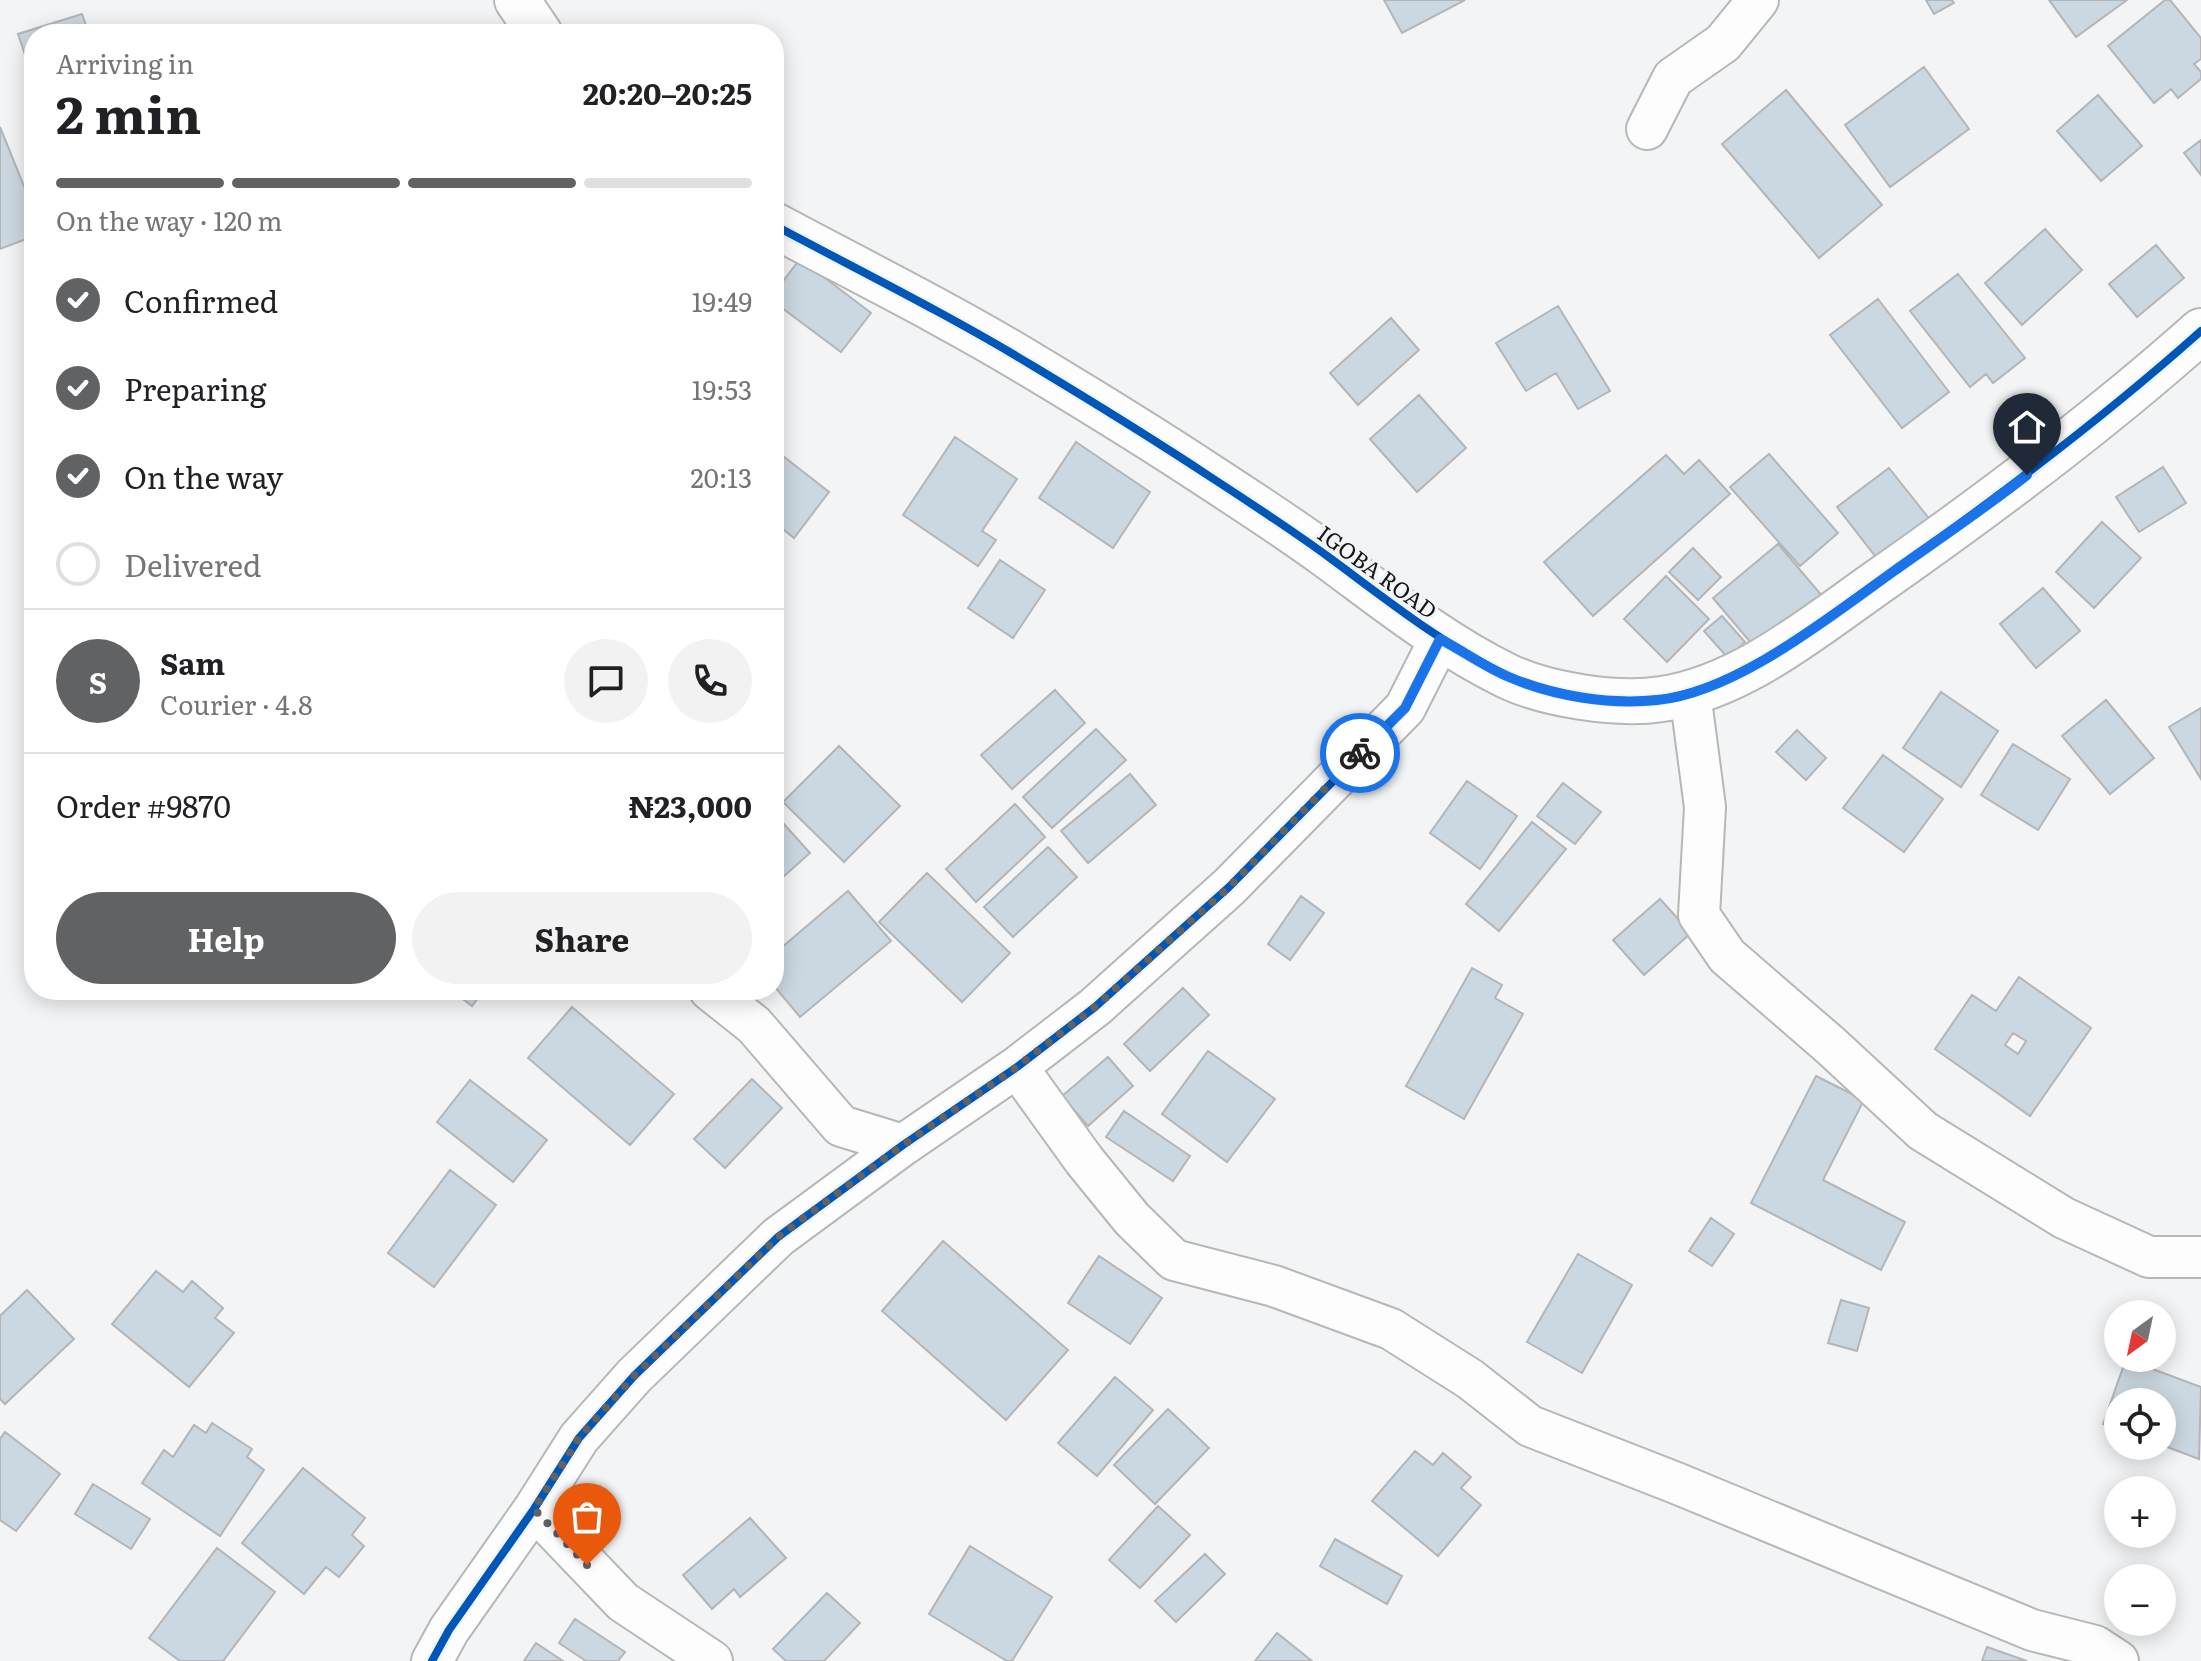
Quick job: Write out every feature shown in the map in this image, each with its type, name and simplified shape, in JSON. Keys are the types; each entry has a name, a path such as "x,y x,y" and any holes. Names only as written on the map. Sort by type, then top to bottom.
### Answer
{"street":[{"path":"517,0 533,24"},
{"path":"1647,129 1673,78 1723,43 1758,0"},
{"name":"IGOBA ROAD","path":"784,230 1030,364 1094,403 1297,534 1440,639 1508,677 1555,693 1604,699 1657,700 1690,693 1746,670 1821,622 1968,519 2127,396 2201,331"},
{"path":"432,1661 449,1630 534,1509 579,1438 654,1356 778,1237 903,1145 1017,1067 1095,1007 1229,887 1405,708 1440,639"},
{"path":"1690,693 1705,807 1699,915 1727,956 1923,1131 2064,1218 2149,1257 2201,1257"},
{"path":"723,1000 754,1025 841,1126 903,1145"},
{"path":"1017,1067 1084,1160 1132,1219 1174,1260 1274,1286 1391,1329 1470,1379 1530,1426 2032,1630 2095,1646 2118,1661"},
{"path":"534,1509 623,1602 712,1661"}],"building":[{"path":"1384,0 1465,0 1402,33"},
{"path":"1926,0 1952,0 1954,3 1934,14"},
{"path":"2049,0 2127,0 2076,37"},
{"path":"2165,0 2170,0 2201,38 2201,59 2194,64 2201,72 2201,79 2178,98 2171,89 2154,103 2108,46"},
{"path":"82,14 86,24 50,24"},
{"path":"24,32 24,52 18,34"},
{"path":"1924,67 1969,129 1890,187 1845,125"},
{"path":"1786,90 1882,205 1819,258 1722,144"},
{"path":"2098,95 2142,146 2101,181 2057,131"},
{"path":"0,127 24,186 24,240 0,249"},
{"path":"2201,140 2201,175 2184,153"},
{"path":"2045,229 2082,270 2022,325 1985,283"},
{"path":"2156,245 2184,278 2137,317 2109,284"},
{"path":"800,259 871,313 841,352 784,309 784,280"},
{"path":"1958,274 2025,358 1993,383 1986,374 1970,387 1910,311"},
{"path":"1878,299 1949,392 1902,428 1830,335"},
{"path":"1558,306 1610,391 1578,409 1556,373 1526,391 1496,343"},
{"path":"1391,318 1419,350 1358,405 1330,373"},
{"path":"1419,395 1466,448 1417,492 1370,439"},
{"path":"955,437 1017,479 982,531 996,540 978,566 903,515"},
{"path":"1076,442 1150,492 1113,548 1039,498"},
{"path":"1769,454 1838,533 1800,566 1730,487"},
{"path":"1666,455 1684,474 1699,460 1730,494 1593,616 1544,562"},
{"path":"784,457 829,492 794,538 784,530"},
{"path":"2163,467 2186,503 2139,532 2116,497"},
{"path":"1889,468 1931,521 1879,561 1837,507"},
{"path":"2102,522 2141,558 2094,608 2056,572"},
{"path":"1778,544 1828,603 1763,657 1713,598"},
{"path":"1693,548 1721,577 1698,600 1669,572"},
{"path":"1000,560 1045,590 1013,638 968,608"},
{"path":"1666,576 1709,619 1667,662 1624,619"},
{"path":"2043,588 2080,631 2036,668 2000,624"},
{"path":"1722,616 1745,642 1728,658 1704,631"},
{"path":"1055,690 1085,723 1012,789 981,755"},
{"path":"1941,692 1998,731 1961,787 1903,748"},
{"path":"2106,700 2154,758 2110,794 2062,736"},
{"path":"2201,708 2201,779 2169,727"},
{"path":"1096,729 1126,760 1052,828 1023,797"},
{"path":"1797,730 1826,758 1806,780 1776,752"},
{"path":"2013,744 2070,779 2038,830 1981,795"},
{"path":"839,746 900,806 844,862 784,801"},
{"path":"1883,755 1943,799 1904,852 1843,808"},
{"path":"1130,774 1156,805 1088,863 1061,831"},
{"path":"1467,781 1517,816 1480,869 1430,833"},
{"path":"1563,783 1601,812 1575,844 1537,816"},
{"path":"1015,804 1045,837 976,902 946,869"},
{"path":"1532,822 1566,849 1499,931 1466,904"},
{"path":"784,824 810,853 784,876"},
{"path":"1048,847 1077,877 1013,937 984,907"},
{"path":"927,873 1010,953 962,1002 879,922"},
{"path":"848,891 891,941 800,1017 784,998 784,945"},
{"path":"1301,896 1324,913 1290,960 1268,944"},
{"path":"1660,899 1691,933 1644,975 1613,940"},
{"path":"1472,968 1502,985 1495,998 1523,1014 1464,1119 1406,1086"},
{"path":"2019,977 2091,1028 2030,1116 1935,1049 1972,995 1996,1011","holes":["2013,1033 2026,1041 2018,1054 2005,1045"]},
{"path":"1183,988 1209,1015 1150,1071 1124,1044"},
{"path":"572,1007 674,1094 630,1145 528,1058"},
{"path":"1208,1051 1275,1099 1227,1162 1162,1114"},
{"path":"1108,1057 1133,1086 1088,1126 1062,1096"},
{"path":"1816,1076 1864,1100 1823,1180 1905,1222 1881,1270 1751,1203"},
{"path":"752,1079 782,1108 725,1168 694,1139"},
{"path":"470,1080 547,1140 513,1182 437,1122"},
{"path":"1124,1111 1190,1156 1173,1181 1106,1137"},
{"path":"450,1170 496,1205 434,1287 388,1253"},
{"path":"1711,1218 1734,1234 1712,1266 1689,1251"},
{"path":"943,1241 1068,1350 1006,1420 882,1311"},
{"path":"1578,1254 1632,1285 1582,1373 1527,1342"},
{"path":"1099,1256 1162,1298 1130,1344 1068,1303"},
{"path":"156,1271 183,1292 192,1281 223,1308 215,1318 234,1333 189,1387 112,1324"},
{"path":"27,1290 74,1339 5,1404 0,1399 0,1316"},
{"path":"1841,1300 1869,1308 1857,1351 1828,1343"},
{"path":"2121,1372 2161,1372 2201,1387 2199,1459 2176,1450 2176,1388 2116,1388"},
{"path":"1115,1377 1153,1410 1097,1476 1058,1443"},
{"path":"1168,1409 1209,1448 1155,1504 1114,1465"},
{"path":"212,1423 252,1449 247,1457 264,1470 220,1536 142,1483 164,1450 173,1457 194,1425 206,1433"},
{"path":"5,1432 60,1474 16,1531 0,1520 0,1439"},
{"path":"1415,1451 1433,1465 1443,1453 1471,1477 1461,1488 1481,1505 1438,1556 1372,1501"},
{"path":"303,1468 365,1518 352,1535 364,1546 339,1577 326,1567 304,1594 242,1543"},
{"path":"93,1484 150,1519 131,1549 75,1514"},
{"path":"1158,1506 1190,1535 1140,1588 1109,1560"},
{"path":"750,1518 786,1558 740,1597 734,1589 712,1609 683,1575"},
{"path":"1335,1539 1402,1576 1387,1604 1320,1566"},
{"path":"970,1546 1052,1597 1012,1661 1007,1661 929,1614"},
{"path":"217,1548 275,1592 223,1661 180,1661 149,1638"},
{"path":"1205,1554 1225,1574 1176,1622 1155,1601"},
{"path":"827,1593 860,1623 824,1661 786,1661 773,1649"},
{"path":"575,1619 625,1652 618,1661 586,1661 559,1643"},
{"path":"1277,1633 1312,1661 1255,1661"},
{"path":"536,1643 563,1661 524,1661"},
{"path":"1987,1647 2027,1661 1982,1661"}],"cycle path":[{"path":"784,230 969,329 1168,449 1272,517 1459,650 1521,682 1604,700 1644,701 1691,692 1720,682 1774,654 2001,493 2082,431 2201,331"},
{"path":"432,1661 449,1630 534,1509 579,1438 634,1376 778,1237 903,1145 1017,1067 1095,1007 1229,887 1405,708 1440,639"}],"way so far":[{"path":"587,1565 534,1509 579,1438 634,1376 778,1237 903,1145 1017,1067 1095,1007 1229,887 1360,753"}],"route":[{"path":"1360,753 1405,708 1440,639 1508,677 1555,693 1604,699 1657,700 1690,693 1746,670 1821,622 2027,475"}]}
